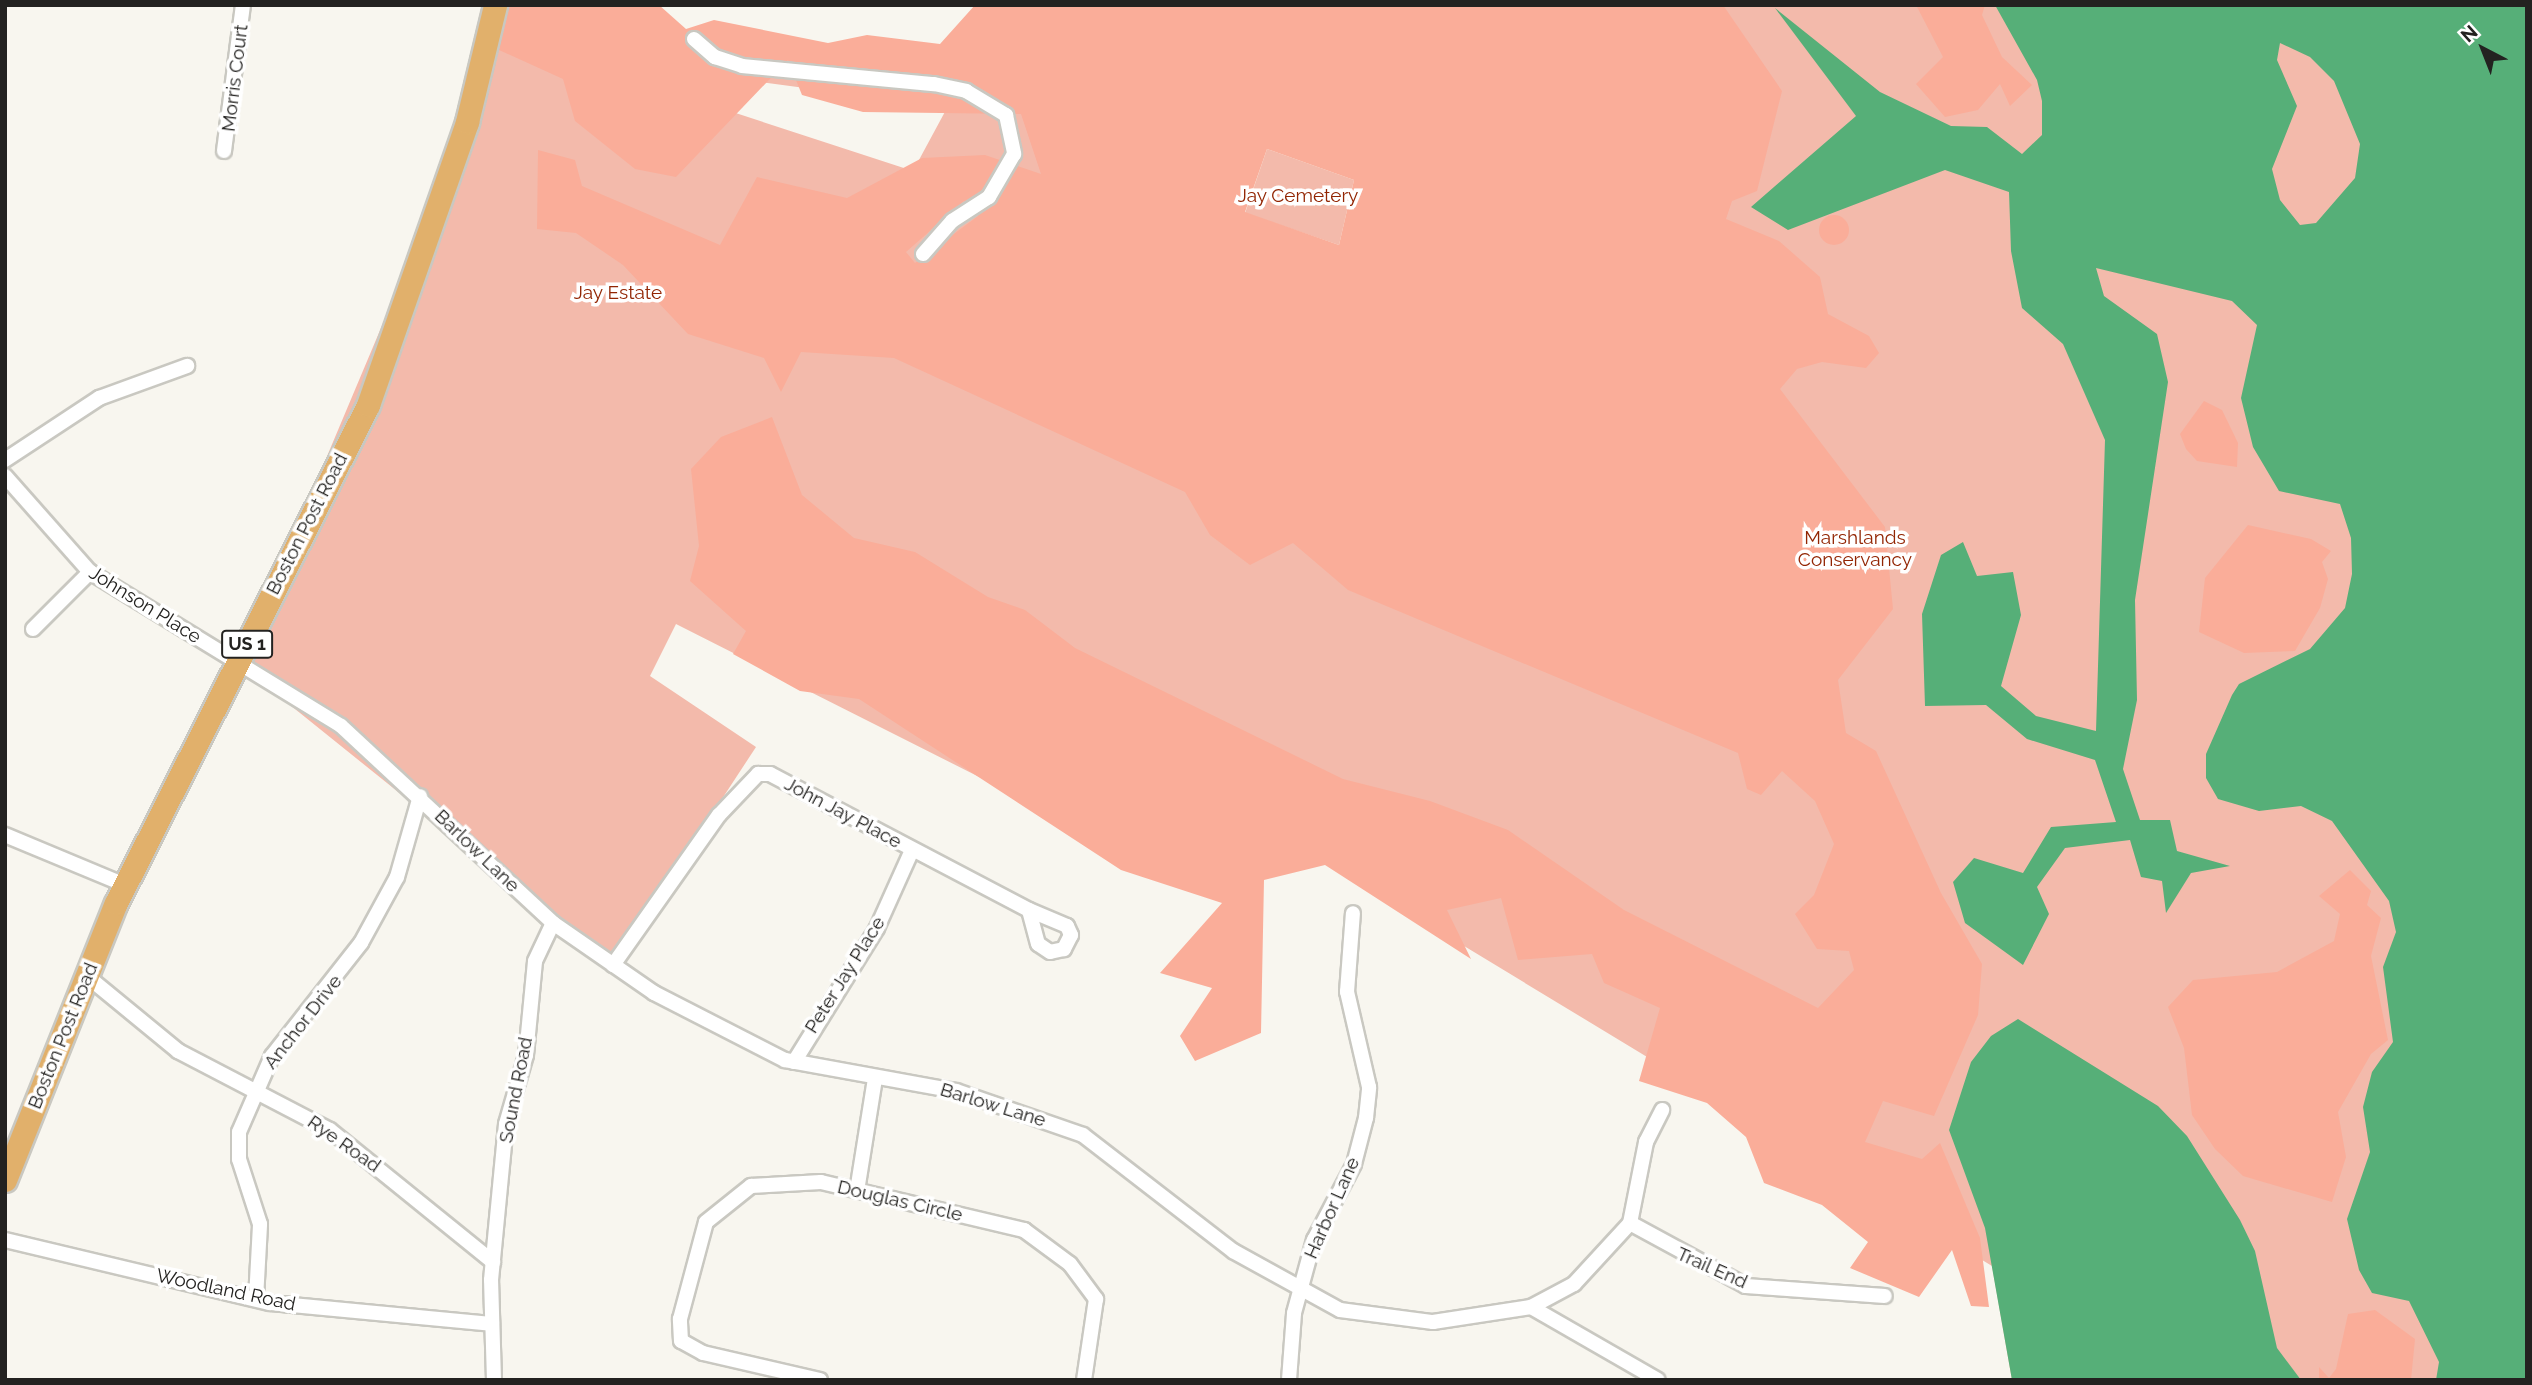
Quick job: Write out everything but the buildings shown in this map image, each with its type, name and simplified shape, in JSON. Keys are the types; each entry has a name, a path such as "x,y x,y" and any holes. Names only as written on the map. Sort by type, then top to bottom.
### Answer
{"main road":[{"name":"Boston Post Road","path":"5,1180 125,885 368,405 467,122 495,5"}],"street":[{"name":"Morris Court","path":"224,151 232,128 243,5"},
{"path":"695,39 715,57 742,66 934,84 966,91 1006,115 1014,154 989,197 952,221 923,254"},
{"path":"5,460 99,398 187,366"},
{"name":"Johnson Place","path":"5,476 90,572 239,661"},
{"path":"33,629 90,572"},
{"name":"Barlow Lane","path":"239,661 341,726 420,796 553,923 613,965 721,1032 794,1062 956,1091 1083,1135 1233,1251 1300,1291 1340,1310 1394,1321 1446,1321 1531,1307 1574,1284 1630,1223"},
{"name":"John Jay Place","path":"613,965 719,815 758,775 770,774 1029,910"},
{"name":"Anchor Drive","path":"256,1299 260,1224 239,1159 239,1132 255,1088 272,1056 362,943 397,877 420,796"},
{"path":"5,835 125,885"},
{"name":"Peter Jay Place","path":"794,1062 877,928 912,850"},
{"name":"Harbor Lane","path":"1289,1380 1300,1291 1314,1240 1354,1164 1366,1118 1367,1073 1347,992 1353,913"},
{"name":"Sound Road","path":"493,1262 506,1124 526,1055 535,961 553,923"},
{"name":"Rye Road","path":"88,977 178,1051 255,1088 330,1130 493,1262"},
{"path":"857,1191 875,1078"},
{"path":"1630,1223 1646,1142 1662,1110"},
{"name":"Douglas Circle","path":"820,1380 689,1349 680,1319 697,1246 717,1208 751,1185 777,1181 857,1191 988,1220 1043,1242 1096,1299 1083,1380"},
{"name":"Trail End","path":"1630,1223 1746,1286 1885,1296"},
{"name":"Woodland Road","path":"5,1240 256,1299 492,1324"},
{"path":"493,1262 494,1380"},
{"path":"1531,1307 1658,1380"}],"green space":[{"path":"503,5 659,5 686,29 714,20 828,43 867,35 940,44 975,5 1723,5 1782,91 1757,191 1732,201 1726,219 1779,241 1820,277 1828,314 1869,336 1879,353 1866,368 1822,362 1797,369 1780,389 1885,527 1893,609 1838,680 1846,733 1876,751 1941,893 1982,964 1978,1015 1934,1116 1883,1101 1865,1142 1922,1159 1940,1143 1980,1238 1989,1307 1971,1306 1952,1250 1919,1297 1850,1268 1868,1242 1822,1205 1764,1183 1746,1137 1707,1103 1639,1081 1660,1008 1604,983 1592,954 1518,960 1501,898 1447,910 1471,959 1325,865 1264,880 1261,1033 1195,1061 1180,1036 1212,988 1160,973 1222,903 1121,870 859,699 800,691 733,654 746,631 690,581 699,546 691,469 721,437 772,417 802,495 854,538 915,552 988,597 1025,610 1075,648 1343,779 1430,801 1508,830 1624,910 1818,1008 1854,970 1849,951 1817,949 1795,914 1814,895 1834,844 1815,801 1782,771 1761,795 1747,789 1738,753 1348,590 1293,543 1250,565 1210,535 1185,492 894,358 801,352 781,392 764,358 688,334 623,265 576,233 537,229 538,150 575,160 582,186 720,245 757,177 847,198 922,158 985,155 1041,174 1021,114 863,112 802,95 788,60 676,177 635,169 575,121 563,79 499,50","holes":["1267,149 1354,180 1339,245 1245,212","964,201 978,216 915,263 906,252"]},
{"name":"Marshlands Conservancy","path":"1155,5 2270,5 2361,106 2527,1380 2012,1380 1992,1266 1294,843 1108,842 676,624 650,676 756,747 613,965 228,655 253,632 498,50 491,35 502,38 508,13 1264,113 1101,203 1362,297 1416,150","holes":["558,55 947,107 913,171"]},
{"path":"1916,5 1985,5 1982,15 2002,57 2032,85 2010,106 2000,84 1978,110 1945,117 1916,84 1943,57"},
{"name":"Jay Cemetery","path":"1267,149 1354,180 1339,245 1245,213"},
{"path":"1834,215 1840,216 1848,224 1848,236 1840,244 1834,245 1828,244 1820,236 1819,230 1820,224 1828,216"},
{"path":"2204,401 2222,410 2238,443 2237,467 2197,461 2186,449 2180,434"},
{"path":"2248,525 2311,539 2331,551 2322,562 2328,579 2320,608 2295,651 2244,653 2199,632 2205,578"},
{"path":"2350,870 2371,891 2367,905 2381,918 2371,956 2388,1040 2371,1054 2338,1112 2346,1157 2332,1202 2243,1176 2215,1149 2192,1115 2184,1048 2168,1007 2193,980 2277,972 2334,941 2340,914 2319,896"},
{"path":"2375,1310 2415,1339 2411,1380 2319,1380 2319,1367 2329,1378 2336,1369 2348,1314"}],"shaded area":[{"path":"1995,5 2527,5 2527,1380 2436,1380 2439,1362 2409,1301 2372,1293 2359,1270 2347,1219 2370,1152 2363,1107 2372,1072 2393,1042 2383,967 2396,932 2389,901 2332,821 2301,806 2259,811 2218,799 2206,778 2206,754 2239,684 2310,649 2345,608 2352,574 2351,538 2340,504 2279,491 2253,447 2241,398 2257,325 2232,301 2096,268 2104,296 2157,334 2168,382 2135,600 2137,700 2123,769 2140,820 2170,820 2177,851 2230,866 2191,873 2166,913 2162,881 2141,877 2130,840 2065,848 2037,887 2049,914 2023,965 1965,923 1953,882 1974,858 2023,873 2051,827 2116,822 2095,760 2027,739 1986,705 1925,706 1922,614 1941,555 1963,542 1977,576 2013,572 2021,615 2001,686 2036,716 2096,731 2105,440 2063,344 2022,308 2011,251 2009,192 1945,170 1788,230 1751,207 1856,116 1775,8 1880,92 1951,126 1987,127 2022,154 2042,135 2042,101 2037,80","holes":["2280,43 2310,57 2334,81 2360,144 2355,178 2316,223 2300,225 2280,200 2272,169 2297,106 2277,60"]},
{"path":"2018,1019 2158,1106 2187,1136 2240,1220 2255,1251 2277,1348 2301,1380 2012,1380 1985,1228 1949,1130 1971,1062 1991,1036"}],"park label":[{"name":"Jay Estate","path":"618,293"}]}
